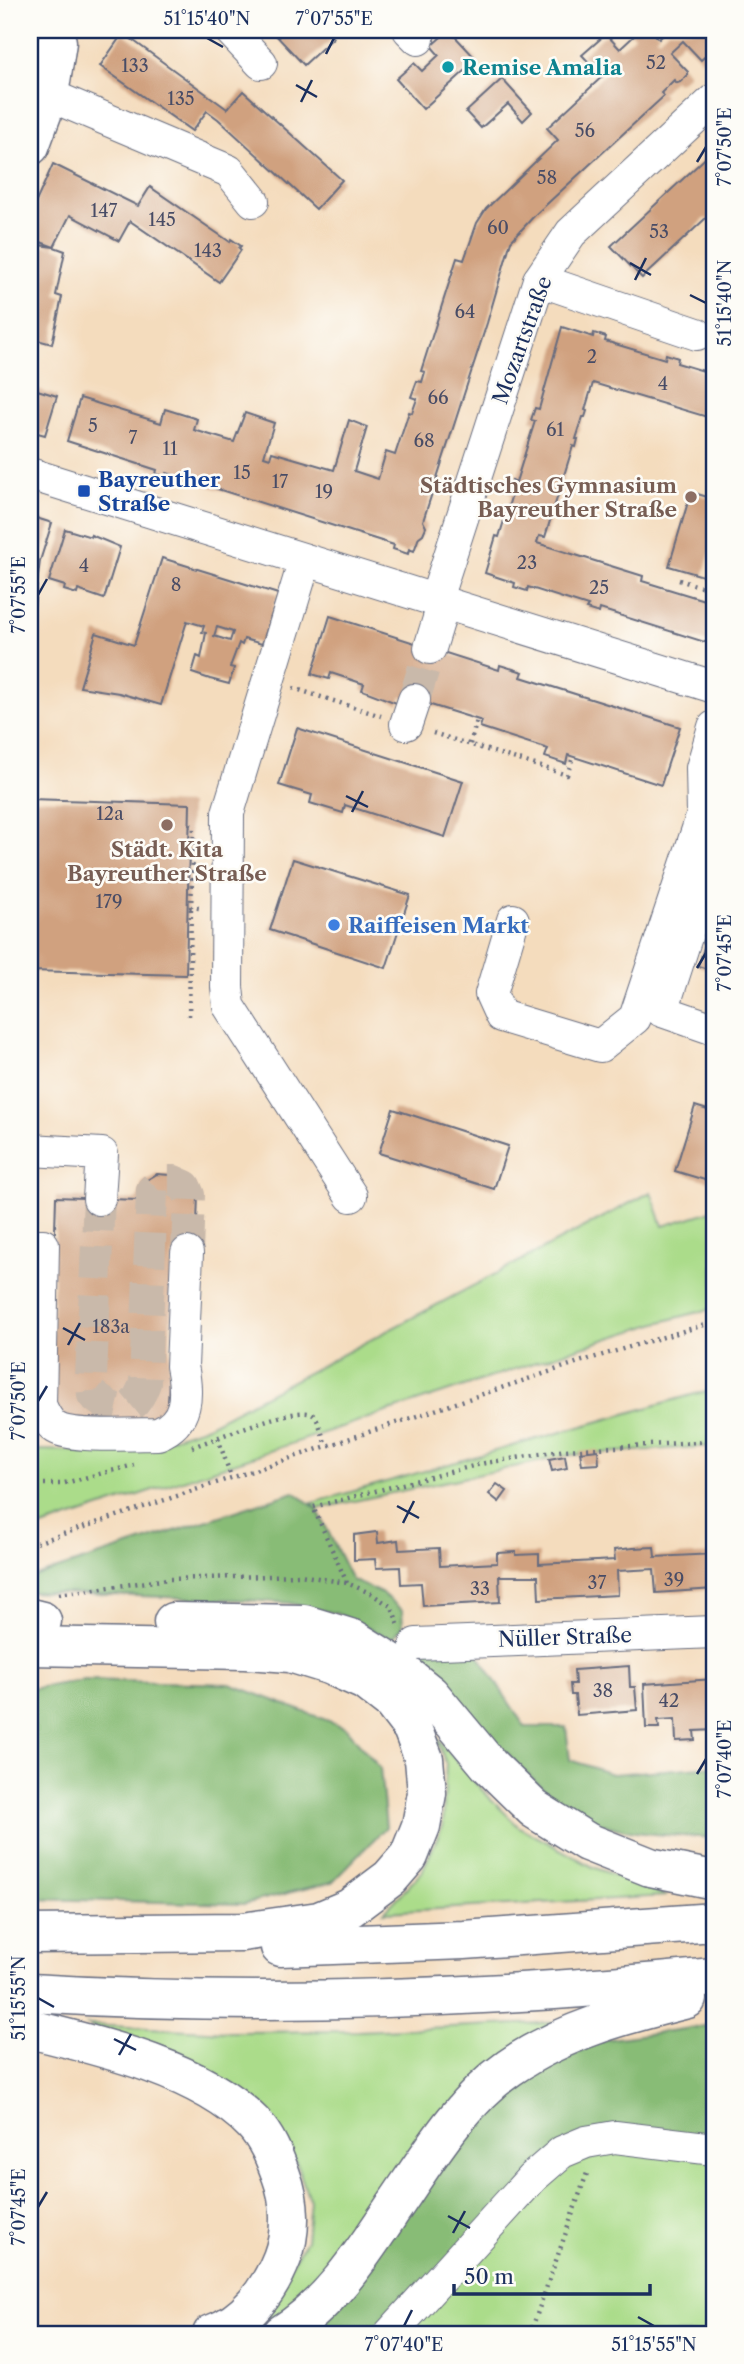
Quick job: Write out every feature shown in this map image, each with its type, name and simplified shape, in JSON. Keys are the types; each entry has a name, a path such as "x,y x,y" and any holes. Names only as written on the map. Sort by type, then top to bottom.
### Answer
{"main road":[{"path":"30,146 39,85 60,36"},
{"path":"36,1620 304,1624 353,1640 390,1662 430,1694 489,1765 534,1809 587,1842 650,1867 714,1880"},
{"path":"30,1934 242,1933 319,1921 350,1908 390,1878 409,1856 421,1826 427,1793 424,1759 412,1728 392,1702 365,1681 329,1665 290,1653 246,1650 36,1620"},
{"path":"30,1940 133,1948 239,1949 464,1940 714,1922"},
{"path":"30,1993 139,2000 299,2001 459,1997 714,1977"},
{"path":"282,2334 312,2311 337,2286 365,2250 437,2144 472,2102 508,2069 579,2031 634,2012 714,1992"},
{"path":"30,2029 79,2041 192,2080 225,2098 254,2124 268,2141 286,2187 289,2215 284,2252 275,2275 261,2297 245,2315 212,2334"}],"street":[{"path":"230,30 261,63"},
{"path":"39,85 229,171 253,201"},
{"name":"Mozartstraße","path":"430,648 440,600 539,280 571,233 714,100"},
{"path":"539,280 697,334"},
{"path":"30,474 714,687"},
{"path":"305,560 228,813 227,987 229,1006 351,1196"},
{"path":"513,920 491,994 502,1016 600,1046 635,1018 703,814 702,768 714,727"},
{"path":"714,850 662,1012 714,1029"},
{"path":"30,1150 102,1154 99,1199"},
{"path":"30,1245 43,1245 40,1405 57,1429 71,1433 158,1434 169,1430 179,1419 186,1385 182,1366 187,1253"},
{"name":"Nüller Straße","path":"416,1644 714,1632"},
{"path":"390,2334 539,2171 562,2152 586,2142 615,2137 714,2150"}],"path":[{"path":"679,580 705,588 714,578"},
{"path":"292,688 410,712 470,744 567,775 573,757"},
{"path":"470,744 477,720"},
{"path":"189,1016 194,826 190,825"},
{"path":"191,907 199,908 200,894"},
{"path":"30,1545 579,1362 714,1322"},
{"path":"218,1438 231,1477"},
{"path":"347,1583 313,1507 485,1463 566,1450 714,1441"},
{"path":"36,1620 169,1580 300,1575 347,1583 370,1592 392,1607 399,1628 416,1644"},
{"path":"530,2334 591,2162 586,2142"}],"green space":[{"path":"651,1192 663,1226 714,1210 714,1308 566,1352 30,1531 30,1450 101,1451 152,1444 203,1428"},
{"path":"714,1391 714,1446 570,1455 317,1509 312,1503 695,1394"},
{"path":"294,1492 317,1509 352,1580 383,1594 402,1610 403,1627 391,1639 338,1614 289,1603 30,1592 30,1578"},
{"path":"404,1647 475,1650 525,1727 566,1727 570,1760 612,1774 714,1766 714,1838 647,1833 608,1826 561,1802 518,1765 444,1683"},
{"path":"84,1680 230,1684 345,1727 380,1768 386,1827 332,1882 244,1904 30,1899 30,1689"},
{"path":"436,1737 479,1787 519,1827 593,1867 667,1896 384,1912 422,1872 443,1825 446,1764"},
{"path":"566,2022 296,2301 248,2334 306,2240 310,2201 295,2160 88,2025 227,2032 358,2031"},
{"path":"714,2025 714,2142 604,2128 377,2334 308,2334 454,2146 518,2081 603,2040"},
{"path":"592,2148 714,2159 714,2334 400,2334 549,2172 584,2151 587,2159 594,2157"}],"building":[{"path":"271,30 325,30 333,38 304,65"},
{"name":"Remise Amalia","path":"449,30 477,60 423,109 396,79 414,63 422,71 439,55 431,46"},
{"path":"628,30 655,30 659,39 668,30 714,30 714,44 709,47 712,50 701,60 683,41 670,53 688,75 680,82 674,80 661,93 664,96 535,215 511,241 423,521 426,527 414,551 409,549 408,554 393,549 394,545 167,473 166,477 156,474 157,470 67,441 80,398 161,423 165,409 197,419 194,430 234,442 245,413 274,423 264,456 270,458 272,452 334,470 349,420 367,427 354,471 378,479 386,452 395,455 409,412 412,413 417,399 411,397 417,381 422,382 425,372 421,371 457,258 464,260 477,223 486,209 558,140 547,128 605,74 600,69 597,71 582,55 606,34 620,49 634,36"},
{"path":"123,33 227,109 243,91 342,180 316,209 207,111 192,131 100,66"},
{"path":"502,79 532,112 523,121 508,104 481,128 466,112"},
{"path":"714,150 714,218 710,222 706,218 642,278 611,246"},
{"path":"53,164 138,206 150,187 230,242 231,239 241,246 241,250 219,282 130,221 119,241 70,215 54,247 30,238 30,215"},
{"path":"30,244 65,251 56,295 62,297 52,344 30,338"},
{"path":"562,327 593,337 594,333 606,337 605,341 665,359 666,354 678,358 677,363 707,372 705,377 714,380 714,419 593,383 576,447 573,446 545,537 539,536 537,543 643,576 642,581 714,603 714,645 600,609 599,613 586,609 588,606 528,587 527,591 514,587 515,583 485,573 496,536 499,537 512,494 508,493 512,480 516,482 535,421 531,420 535,408 539,409"},
{"path":"30,382 36,384 34,389 57,396 45,435 30,431"},
{"path":"691,492 714,499 714,540 703,576 669,566"},
{"path":"30,516 52,523 40,561 34,607 30,607"},
{"path":"65,529 91,535 120,547 104,599 78,590 77,594 64,590 65,586 49,581"},
{"path":"162,558 278,594 262,644 244,639 242,645 239,643 230,667 234,668 229,684 192,673 197,656 201,658 206,633 202,632 204,626 187,621 161,705 119,693 80,687 96,633 134,645","holes":["217,627 233,632 230,641 214,636"]},
{"path":"330,616 499,670 500,665 523,672 521,677 680,727 661,785 568,755 566,764 545,757 548,749 480,727 482,721 402,696 399,704 362,690 364,684 331,673 329,679 312,674"},
{"path":"297,728 463,781 445,837 345,805 343,813 310,803 312,795 279,785"},
{"path":"30,799 190,804 186,975 30,971"},
{"path":"293,859 410,895 386,968 270,930"},
{"path":"714,917 714,971 698,966"},
{"path":"695,1106 714,1112 714,1160 708,1181 675,1171"},
{"path":"393,1109 508,1146 494,1189 379,1153"},
{"path":"157,1174 183,1176 194,1184 198,1194 196,1253 173,1253 168,1407 160,1422 70,1426 50,1401 56,1197 137,1200 142,1183"},
{"path":"30,1179 36,1180 35,1227 30,1227"},
{"path":"598,1450 599,1464 582,1465 580,1452"},
{"path":"565,1456 567,1468 552,1471 549,1459"},
{"path":"497,1484 507,1491 499,1502 489,1494"},
{"path":"377,1532 378,1543 398,1540 399,1550 439,1548 440,1566 497,1563 497,1553 516,1552 516,1555 539,1554 539,1564 615,1560 614,1550 633,1548 654,1547 655,1557 714,1554 714,1589 656,1593 654,1569 617,1571 618,1595 539,1599 538,1576 499,1576 500,1602 423,1606 421,1583 401,1584 400,1567 376,1568 375,1559 354,1560 354,1535"},
{"path":"629,1666 630,1687 635,1687 637,1710 577,1715 575,1695 571,1695 570,1684 575,1684 574,1670"},
{"path":"714,1679 714,1730 694,1731 695,1740 676,1741 675,1719 658,1720 659,1728 646,1728 644,1684"}],"tunnel":[{"path":"414,700 430,648"},
{"path":"99,1199 91,1377 93,1395 110,1407 130,1407 145,1383 152,1190 161,1181 174,1181 185,1186 189,1195 187,1253"}],"place":[{"name":"Remise Amalia","path":"448,67"},
{"name":"Bayreuther Straße","path":"84,491"},
{"name":"Städtisches Gymnasium Bayreuther Straße","path":"691,497"},
{"name":"Städt. Kita Bayreuther Straße","path":"167,825"},
{"name":"Raiffeisen Markt","path":"334,925"}]}
